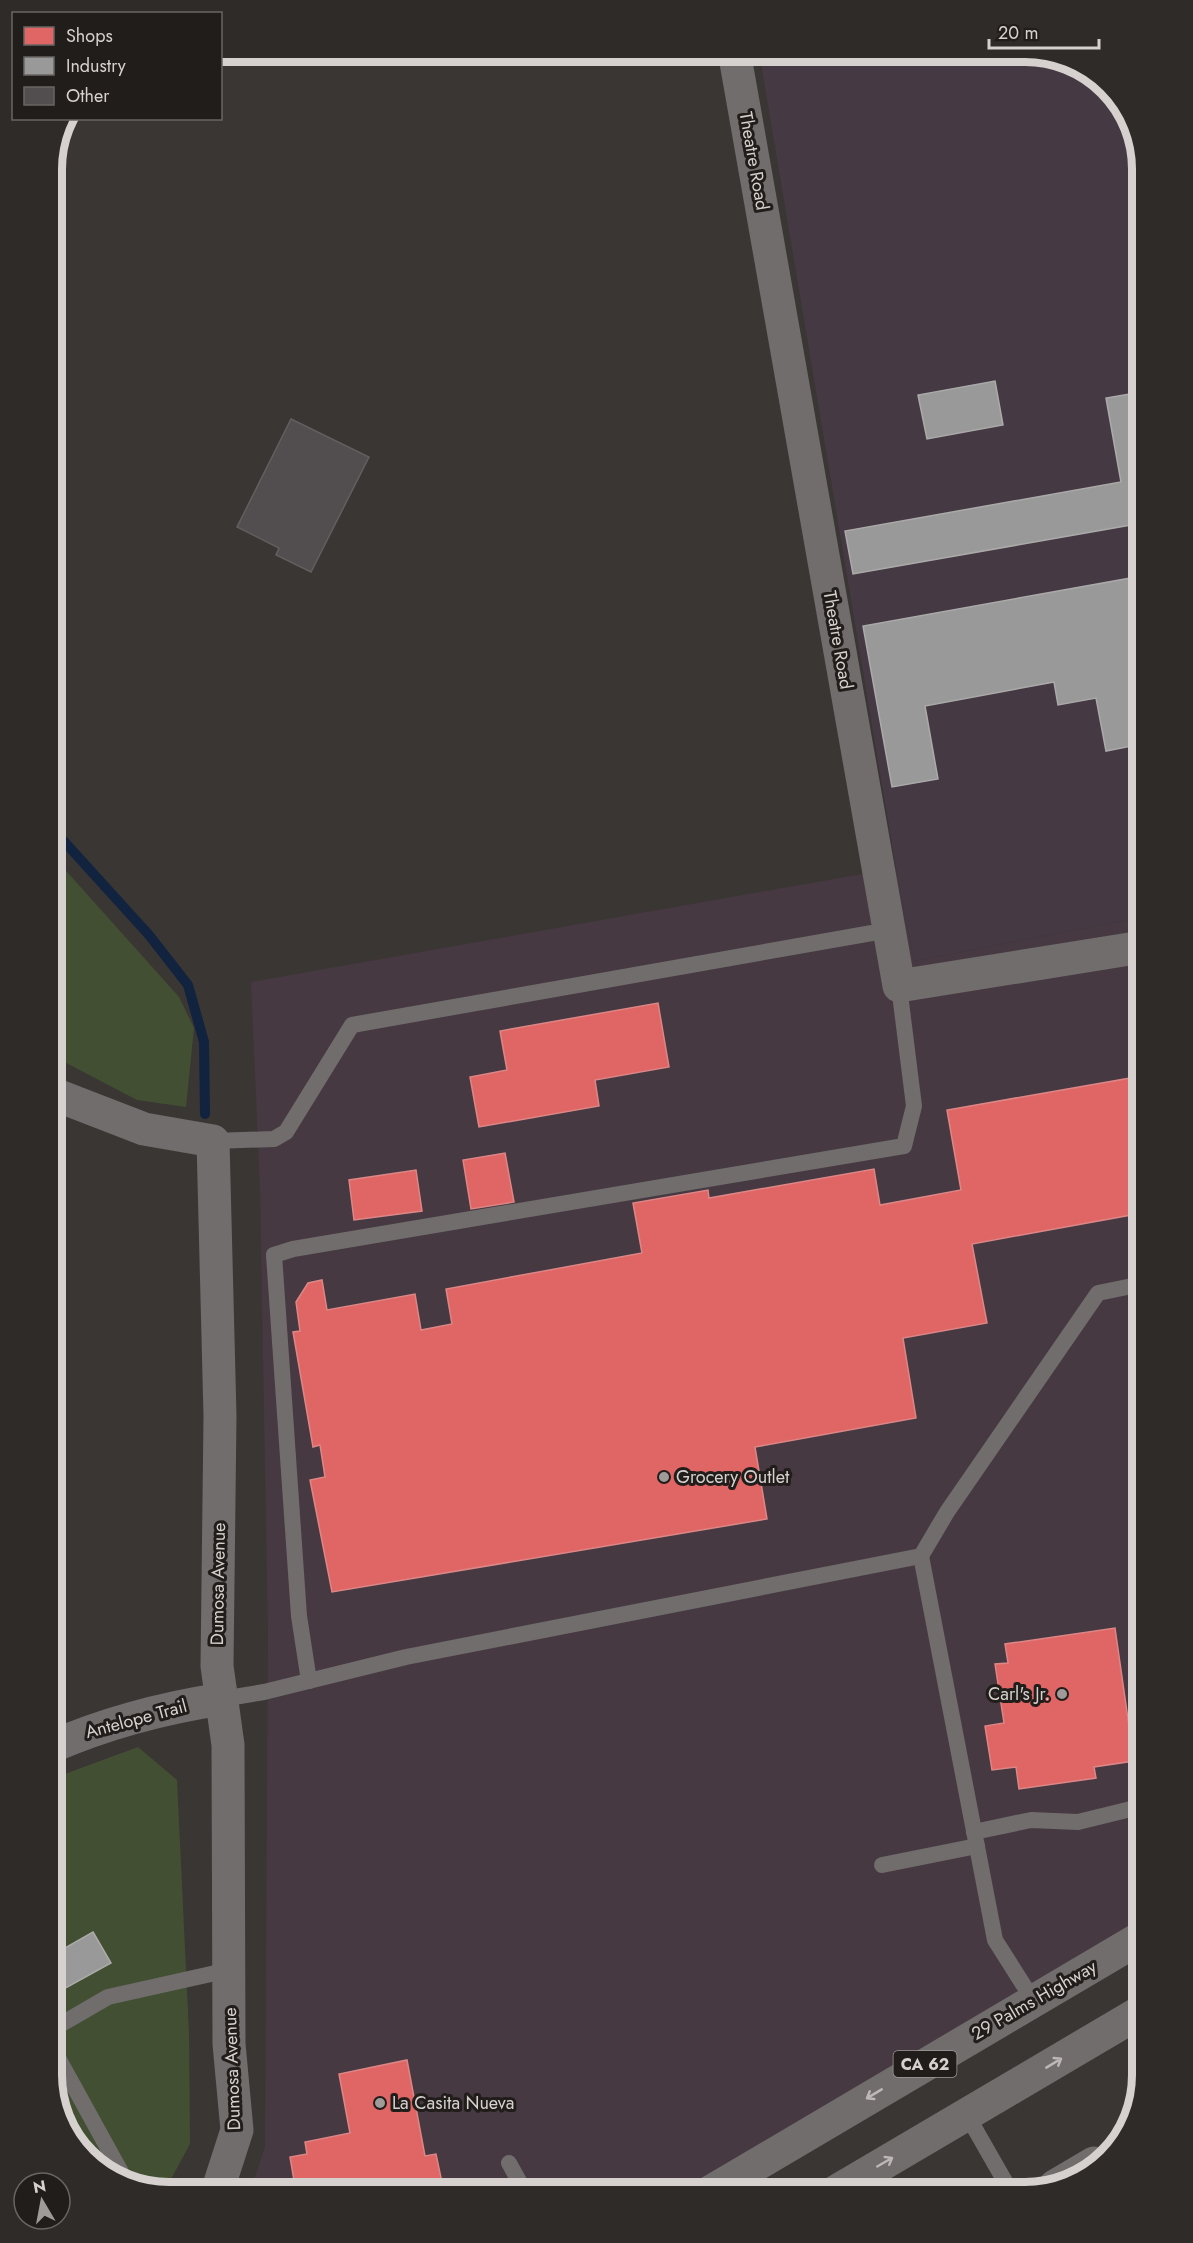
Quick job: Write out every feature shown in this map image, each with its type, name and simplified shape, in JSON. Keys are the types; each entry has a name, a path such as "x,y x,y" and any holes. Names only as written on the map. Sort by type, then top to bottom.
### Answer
{"main road":[{"name":"29 Palms Highway","path":"727,2182 1132,1943"},
{"path":"852,2182 1132,2017"}],"street":[{"name":"Theatre Road","path":"736,62 899,986"},
{"path":"899,986 1132,949"},
{"path":"62,1098 144,1129 213,1142"},
{"name":"Dumosa Avenue","path":"213,1142 220,1416 217,1666 228,1744 229,2044 237,2130 220,2181"},
{"name":"Antelope Trail","path":"62,1742 80,1734 160,1709 222,1698"}],"lane":[{"path":"213,1142 274,1139 286,1132 352,1025 889,930"},
{"path":"309,1681 299,1616 274,1255 293,1249 904,1146 914,1106 899,986"},
{"path":"1033,2000 995,1940 921,1556 947,1512 1098,1293 1132,1286"},
{"path":"222,1698 309,1681 406,1657 921,1556"},
{"path":"882,1864 976,1839 1030,1820 1078,1822 1132,1809"},
{"path":"62,2024 108,1997 229,1970"},
{"path":"62,2065 119,2169"},
{"path":"967,2115 1005,2182"},
{"path":"509,2163 519,2181"}],"shaded area":[{"path":"761,62 1031,62 1045,64 1059,67 1078,76 1100,93 1117,115 1126,134 1131,155 1132,919 914,961 896,868"},
{"path":"896,868 914,961 1132,919 1132,1925 703,2182 254,2181 265,2147 268,1632 260,1187 251,982"}],"green space":[{"path":"62,866 179,997 194,1028 186,1107 137,1100 62,1061"},
{"path":"138,1747 177,1780 189,2033 190,2144 170,2181 134,2176 98,2155 76,2128 65,2102 62,2081 62,1775"}],"building: Shops":[{"path":"658,1003 669,1067 595,1080 599,1106 479,1127 470,1077 507,1070 500,1031"},
{"path":"1132,1078 1132,1215 972,1244 987,1323 903,1338 916,1418 755,1447 767,1519 332,1592 310,1480 325,1477 320,1445 313,1447 293,1332 300,1331 296,1302 308,1283 322,1280 327,1310 415,1294 421,1330 452,1324 446,1289 642,1253 633,1203 708,1190 709,1198 874,1169 880,1205 961,1190 947,1110"},
{"path":"505,1153 514,1202 471,1209 463,1160"},
{"path":"416,1170 422,1211 354,1220 349,1180"},
{"name":"Carl's Jr.","path":"1115,1628 1132,1747 1132,1761 1094,1767 1096,1778 1019,1789 1016,1767 992,1770 985,1726 1004,1723 995,1664 1008,1663 1005,1644"},
{"name":"La Casita Nueva","path":"407,2060 425,2156 436,2154 442,2181 294,2181 290,2157 307,2154 305,2142 350,2133 339,2074"}],"building: Industry":[{"path":"995,381 1003,425 927,439 918,395"},
{"path":"1132,394 1132,525 853,574 845,531 1121,482 1106,398"},
{"path":"1132,578 1132,746 1106,751 1096,698 1058,705 1054,682 925,706 938,779 892,787 863,626"},
{"path":"93,1932 111,1963 62,1990 62,1950"}],"building: Other":[{"path":"291,419 369,457 311,572 276,555 279,548 237,527"}],"waterway":[{"path":"62,839 149,935 188,985 204,1042 205,1114"}],"place":[{"name":"Grocery Outlet","path":"664,1477"},
{"name":"Carl's Jr.","path":"1062,1694"},
{"name":"La Casita Nueva","path":"380,2103"}]}
